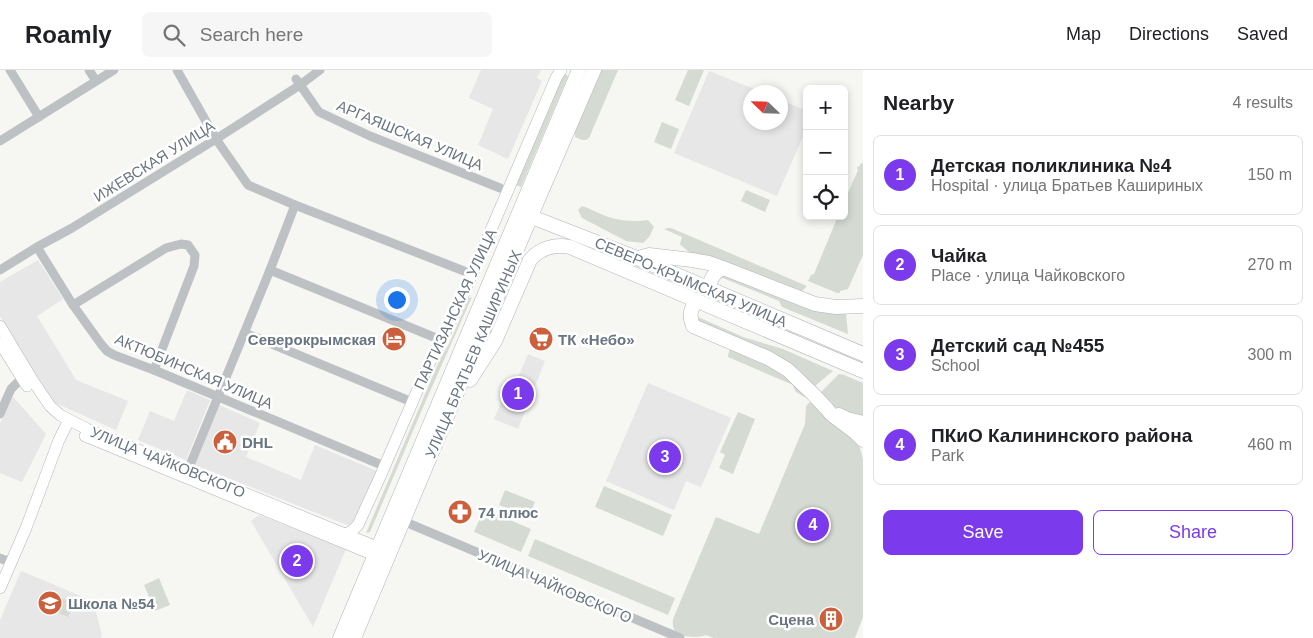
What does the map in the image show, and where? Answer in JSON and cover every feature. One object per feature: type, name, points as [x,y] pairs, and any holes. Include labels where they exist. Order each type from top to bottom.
[{"type":"main road","name":"УЛИЦА БРАТЬЕВ КАШИРИНЫХ","points":[[354,638],[380,553],[403,521],[450,410],[579,70]]},
{"type":"main road","name":"УЛИЦА БРАТЬЕВ КАШИРИНЫХ","points":[[340,638],[380,553],[525,214],[594,70]]},
{"type":"main road","name":"ПАРТИЗАНСКАЯ УЛИЦА","points":[[345,534],[352,531],[358,525],[412,402],[458,308],[560,72]]},
{"type":"main road","points":[[495,223],[505,215],[525,214]]},
{"type":"main road","name":"СЕВЕРО-КРЫМСКАЯ УЛИЦА","points":[[525,214],[637,258],[863,354]]},
{"type":"main road","name":"СЕВЕРО-КРЫМСКАЯ УЛИЦА","points":[[450,410],[495,341],[527,265],[534,256],[545,249],[559,246],[570,247],[863,371]]},
{"type":"main road","points":[[637,258],[649,255],[709,263],[815,304],[836,307],[863,306]]},
{"type":"main road","points":[[708,288],[717,271],[724,268]]},
{"type":"main road","points":[[696,300],[690,317],[693,326],[780,365],[799,379],[827,408],[847,419],[863,423]]},
{"type":"main road","name":"УЛИЦА ЧАЙКОВСКОГО","points":[[0,326],[50,406],[67,424],[188,470],[345,534],[380,553]]},
{"type":"main road","name":"УЛИЦА ЧАЙКОВСКОГО","points":[[0,343],[47,414],[186,478],[380,553]]},
{"type":"main road","points":[[827,408],[830,414],[863,440]]},
{"type":"main road","points":[[0,588],[67,424]]},
{"type":"main road","points":[[863,431],[863,440]]},
{"type":"street","points":[[10,70],[39,118]]},
{"type":"street","points":[[90,70],[96,81]]},
{"type":"street","points":[[0,141],[114,70]]},
{"type":"street","points":[[177,70],[216,139],[248,185],[464,271]]},
{"type":"street","name":"ИЖЕВСКАЯ УЛИЦА","points":[[0,270],[216,139],[298,82],[320,70]]},
{"type":"street","name":"АРГАЯШСКАЯ УЛИЦА","points":[[298,82],[319,112],[370,136],[500,188]]},
{"type":"street","points":[[188,470],[245,333],[295,205]]},
{"type":"street","points":[[73,305],[166,248],[181,244],[188,245],[195,255],[194,266],[154,370]]},
{"type":"street","name":"АКТЮБИНСКАЯ УЛИЦА","points":[[37,247],[73,305],[107,351],[384,466]]},
{"type":"street","points":[[270,270],[441,340]]},
{"type":"street","points":[[245,333],[412,402]]},
{"type":"street","points":[[0,414],[11,389],[22,378]]},
{"type":"street","name":"УЛИЦА ЧАЙКОВСКОГО","points":[[403,521],[680,638]]},
{"type":"street","points":[[0,558],[12,560]]},
{"type":"shaded area","points":[[481,70],[541,70],[537,78],[542,81],[508,159],[478,145],[493,109],[469,98]]},
{"type":"shaded area","points":[[601,70],[618,70],[589,138],[582,140],[575,137],[575,132]]},
{"type":"shaded area","points":[[688,70],[704,70],[689,106],[675,100]]},
{"type":"shaded area","points":[[709,71],[744,85],[743,130],[788,130],[788,103],[803,109],[803,136],[777,196],[674,153]]},
{"type":"shaded area","points":[[565,74],[568,76],[521,187],[516,185],[559,81]]},
{"type":"shaded area","points":[[662,122],[679,129],[671,149],[654,142]]},
{"type":"shaded area","points":[[861,163],[863,164],[863,255],[848,289],[837,293],[808,281],[811,275],[814,274],[836,220],[848,220],[848,193]]},
{"type":"shaded area","points":[[746,190],[770,200],[765,212],[741,201]]},
{"type":"shaded area","points":[[582,206],[618,220],[648,220],[654,227],[649,237],[643,243],[626,241],[582,218],[578,210]]},
{"type":"shaded area","points":[[668,228],[807,286],[802,291],[709,257],[692,255],[680,244],[682,237],[664,229]]},
{"type":"shaded area","points":[[38,260],[63,299],[37,316],[76,380],[128,401],[116,430],[53,402],[0,316],[0,282]]},
{"type":"shaded area","points":[[722,274],[805,308],[827,313],[846,313],[848,334],[782,307],[779,301],[718,276]]},
{"type":"shaded area","points":[[472,297],[370,532],[366,533],[440,359],[449,344],[469,298]]},
{"type":"shaded area","points":[[698,317],[743,337],[783,349],[833,371],[815,386],[798,369],[784,360],[698,322]]},
{"type":"shaded area","points":[[730,349],[787,377],[807,396],[804,397],[795,391],[793,385],[728,357]]},
{"type":"shaded area","points":[[528,354],[545,361],[518,429],[494,419],[508,385],[514,387]]},
{"type":"shaded area","points":[[839,374],[863,383],[863,419],[838,410],[821,392]]},
{"type":"shaded area","points":[[648,383],[731,418],[701,487],[686,481],[674,510],[606,481]]},
{"type":"shaded area","points":[[187,390],[210,400],[186,460],[138,440],[150,411],[174,421]]},
{"type":"shaded area","points":[[13,397],[46,434],[22,482],[0,473],[0,424]]},
{"type":"shaded area","points":[[810,402],[858,441],[863,459],[863,617],[855,638],[714,638],[706,635],[690,637],[681,635],[673,628],[673,619],[716,517],[759,534],[805,424],[806,406]]},
{"type":"shaded area","points":[[219,405],[260,423],[246,457],[301,480],[315,445],[377,471],[352,527],[195,465]]},
{"type":"shaded area","points":[[738,412],[755,419],[733,474],[719,468],[725,455],[720,452]]},
{"type":"shaded area","points":[[604,486],[672,515],[663,536],[595,507]]},
{"type":"shaded area","points":[[505,490],[535,502],[529,517],[499,505]]},
{"type":"shaded area","points":[[484,509],[531,529],[521,552],[474,532]]},
{"type":"shaded area","points":[[259,515],[346,549],[313,627],[251,521]]},
{"type":"shaded area","points":[[535,539],[675,598],[668,615],[528,556]]},
{"type":"shaded area","name":"Школа №54","points":[[21,571],[93,601],[102,635],[101,638],[0,638],[0,620]]},
{"type":"shaded area","points":[[159,578],[170,605],[155,611],[144,585]]},
{"type":"shaded area","points":[[46,592],[74,603],[68,617],[41,605]]},
{"type":"place","name":"Северокрымская","points":[[394,339]]},
{"type":"place","name":"ТК «Небо»","points":[[541,339]]},
{"type":"place","name":"Детская поликлиника №4","points":[[518,394]]},
{"type":"place","name":"DHL","points":[[225,442]]},
{"type":"place","name":"Детский сад №455","points":[[665,457]]},
{"type":"place","name":"74 плюс","points":[[460,512]]},
{"type":"place","name":"ПКиО Калининского района","points":[[813,525]]},
{"type":"place","name":"Чайка","points":[[297,561]]},
{"type":"place","name":"Школа №54","points":[[50,603]]},
{"type":"place","name":"Сцена","points":[[831,619]]}]
